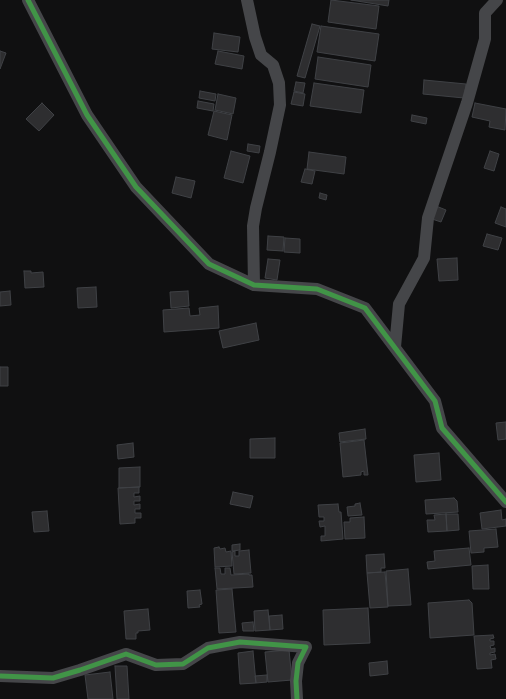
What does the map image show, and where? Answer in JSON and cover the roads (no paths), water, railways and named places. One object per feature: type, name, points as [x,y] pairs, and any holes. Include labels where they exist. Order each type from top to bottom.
[{"type":"street","points":[[28,0],[86,115],[136,186],[209,264],[254,285],[317,289],[365,308],[435,401],[442,428],[506,502]]},
{"type":"street","points":[[247,0],[254,37],[261,55],[273,65],[279,83],[280,105],[253,226],[254,285]]},
{"type":"street","points":[[395,347],[398,304],[424,258],[428,218],[467,103],[485,39],[485,13],[497,0]]},
{"type":"street","points":[[0,676],[53,678],[126,654],[156,665],[183,664],[208,648],[240,642],[306,647],[298,663],[296,681],[297,699]]}]
